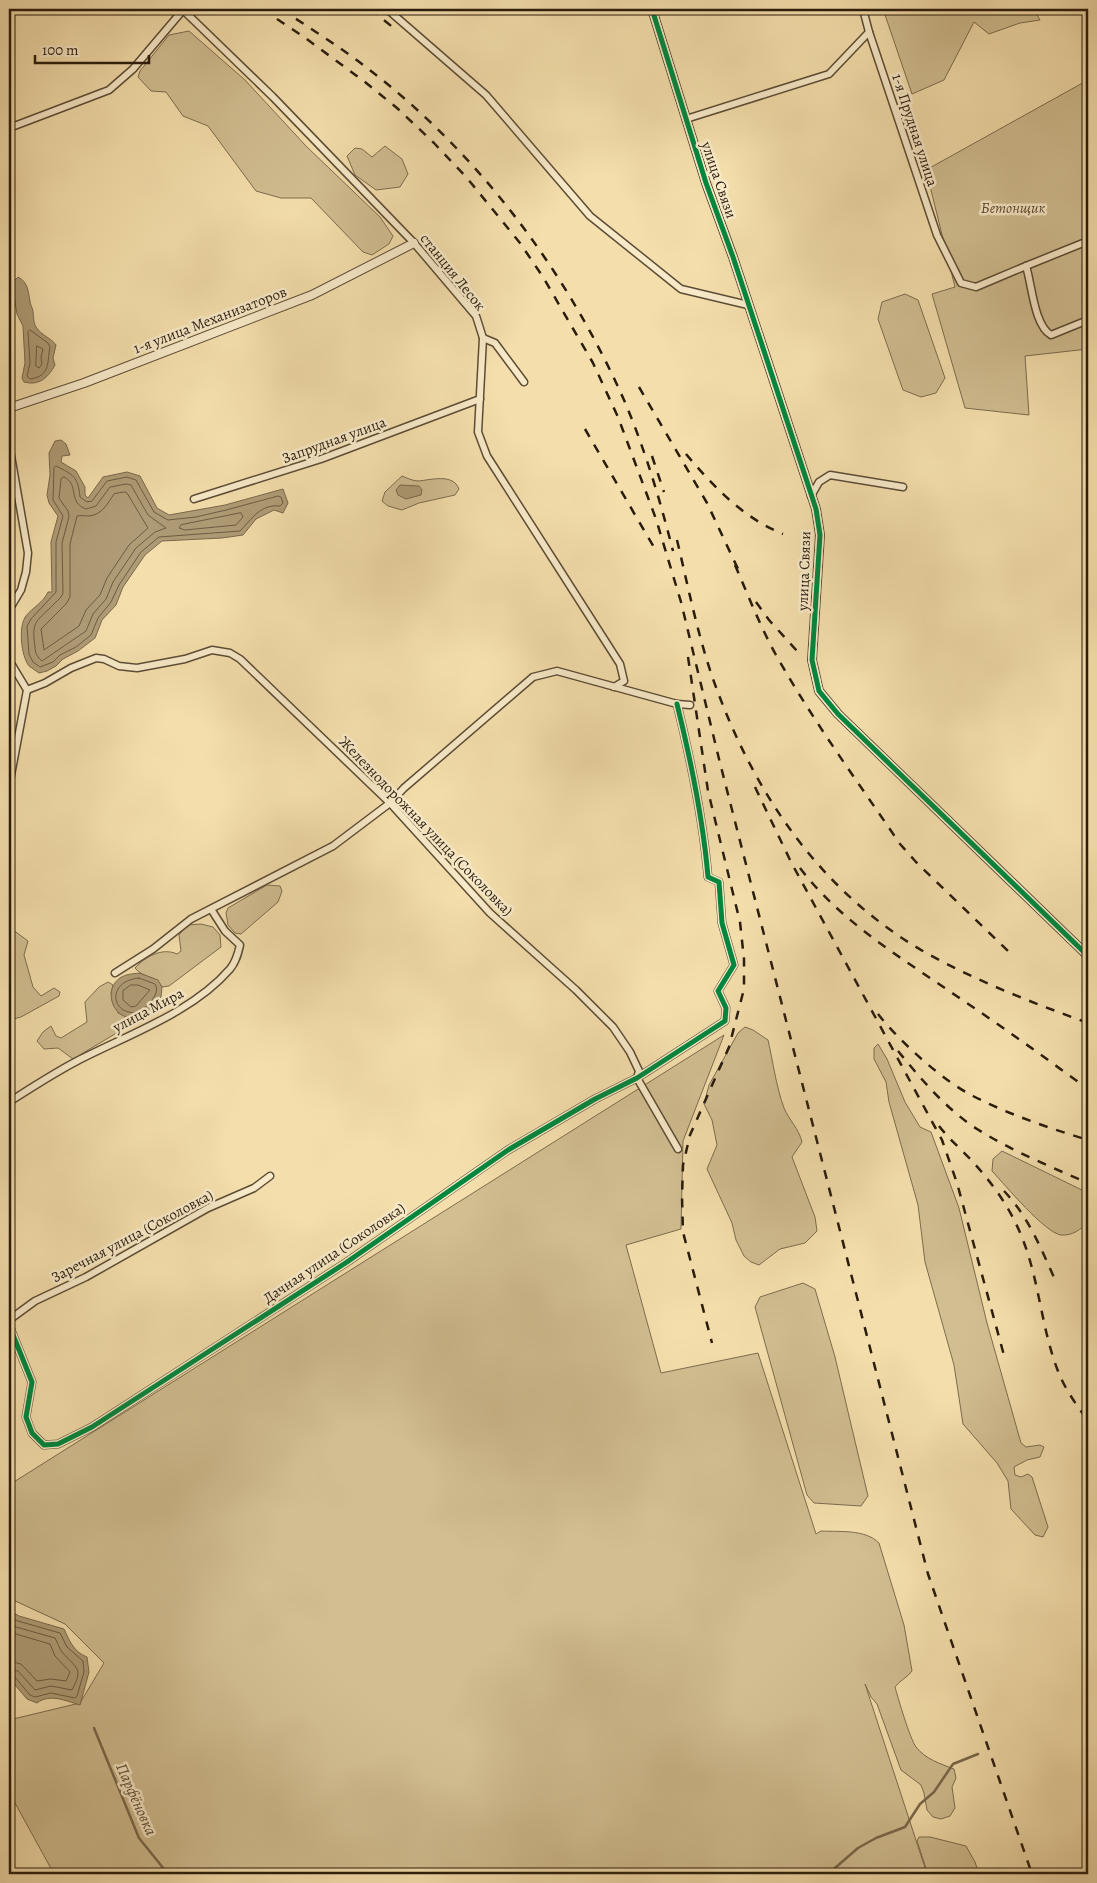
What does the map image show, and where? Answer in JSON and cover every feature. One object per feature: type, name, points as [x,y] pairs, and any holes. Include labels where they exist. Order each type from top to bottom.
[{"type":"street","points":[[9,128],[110,90],[132,69],[183,9]]},
{"type":"street","name":"станция Лесок","points":[[183,9],[273,97],[414,243],[476,316],[483,338],[478,432],[487,456],[620,664],[624,681],[614,687]]},
{"type":"street","points":[[387,9],[486,95],[590,216],[681,288],[748,305]]},
{"type":"street","name":"улица Связи","points":[[652,9],[706,183],[816,509],[820,534],[812,660],[819,691],[838,714],[1088,956]]},
{"type":"street","name":"1-я Прудная улица","points":[[863,9],[937,235],[961,283],[976,286],[1026,266]]},
{"type":"street","points":[[686,120],[829,74],[870,32]]},
{"type":"street","points":[[1088,241],[1026,266],[1039,318],[1046,332],[1051,335],[1088,320]]},
{"type":"street","name":"1-я улица Механизаторов","points":[[9,408],[84,383],[312,295],[414,243]]},
{"type":"street","points":[[483,338],[495,343],[524,382]]},
{"type":"street","name":"Запрудная улица","points":[[194,500],[321,459],[480,399]]},
{"type":"street","points":[[9,444],[28,553],[26,572],[21,590],[9,610]]},
{"type":"street","points":[[812,496],[819,482],[830,475],[903,487]]},
{"type":"street","name":"Железнодорожная улица (Соколовка)","points":[[27,690],[46,683],[71,668],[96,658],[104,658],[119,666],[137,668],[185,659],[212,650],[230,653],[240,658],[390,803],[490,913],[576,990],[613,1027],[630,1052],[639,1071],[637,1078],[678,1149]]},
{"type":"street","points":[[9,660],[27,690],[9,786]]},
{"type":"street","points":[[115,973],[153,949],[191,920],[333,846],[390,803],[404,788],[533,677],[557,670],[677,704],[690,705]]},
{"type":"street","name":"Дачная улица (Соколовка)","points":[[9,1325],[32,1382],[26,1417],[32,1433],[44,1445],[58,1444],[92,1427],[347,1262],[508,1150],[595,1099],[637,1078],[725,1021],[726,1008],[718,991],[734,965],[722,923],[719,882],[708,877],[704,829],[677,704]]},
{"type":"street","name":"улица Мира","points":[[9,1102],[75,1062],[160,1020],[200,996],[230,968],[237,957],[240,945],[225,931],[211,909]]},
{"type":"street","name":"Заречная улица (Соколовка)","points":[[9,1320],[35,1301],[86,1277],[208,1208],[254,1188],[270,1176]]},
{"type":"green space","points":[[883,9],[1034,9],[1040,20],[1020,23],[989,34],[974,22],[944,80],[912,94]]},
{"type":"green space","points":[[189,31],[245,80],[306,146],[380,217],[393,236],[389,244],[372,255],[363,252],[311,198],[281,198],[256,191],[208,126],[183,116],[166,92],[151,91],[138,77],[140,71],[169,35]]},
{"type":"green space","name":"Бетонщик","points":[[1088,80],[1088,349],[1025,356],[1029,415],[965,408],[932,294],[955,287],[926,170]]},
{"type":"green space","points":[[385,146],[402,159],[408,174],[400,187],[376,190],[355,175],[347,156],[355,148],[362,149],[372,157]]},
{"type":"green space","points":[[905,294],[918,300],[945,378],[936,393],[921,397],[903,390],[878,319],[882,302]]},
{"type":"green space","points":[[402,476],[416,481],[447,479],[456,484],[459,489],[455,495],[419,503],[402,510],[388,506],[382,501],[385,492]]},
{"type":"green space","points":[[267,885],[280,886],[282,891],[278,902],[241,934],[235,933],[228,925],[226,913],[228,908]]},
{"type":"green space","points":[[201,924],[213,927],[220,935],[221,947],[169,986],[162,987],[156,980],[142,974],[135,968],[144,960],[160,952],[177,954],[181,951],[179,935],[187,925]]},
{"type":"green space","points":[[9,927],[28,941],[24,955],[33,987],[41,996],[54,988],[60,992],[59,996],[21,1017],[9,1020]]},
{"type":"green space","points":[[108,982],[113,985],[111,993],[118,1013],[129,1018],[120,1031],[73,1059],[58,1048],[44,1049],[37,1041],[43,1032],[51,1026],[56,1036],[61,1038],[87,1022],[85,1002],[99,987]]},
{"type":"green space","points":[[745,1027],[768,1040],[781,1100],[802,1142],[792,1157],[815,1217],[817,1231],[805,1243],[780,1249],[759,1265],[751,1262],[744,1256],[736,1240],[732,1223],[707,1169],[717,1145],[712,1120],[704,1104],[709,1085],[738,1033]]},
{"type":"green space","points":[[724,1035],[683,1141],[681,1229],[626,1245],[661,1373],[758,1353],[816,1534],[821,1531],[860,1533],[879,1543],[904,1625],[912,1671],[895,1687],[904,1718],[916,1747],[929,1758],[954,1769],[956,1778],[952,1787],[955,1808],[950,1816],[941,1819],[933,1817],[927,1810],[921,1785],[901,1770],[877,1704],[871,1697],[865,1684],[927,1874],[54,1874],[9,1792],[9,1720],[80,1703],[104,1663],[65,1624],[11,1599],[9,1595],[9,1485]]},
{"type":"green space","points":[[878,1044],[887,1059],[905,1102],[920,1127],[931,1132],[959,1208],[987,1323],[1021,1443],[1026,1447],[1040,1445],[1044,1447],[1040,1457],[1027,1460],[1014,1467],[1015,1475],[1021,1477],[1028,1474],[1032,1477],[1048,1527],[1043,1537],[1035,1535],[1011,1509],[1008,1481],[997,1463],[963,1424],[954,1365],[925,1262],[918,1205],[889,1102],[886,1082],[874,1059],[874,1048]]},
{"type":"green space","points":[[1002,1151],[1086,1192],[1088,1195],[1088,1222],[1076,1232],[1065,1235],[1054,1232],[1045,1226],[1025,1208],[992,1171],[993,1159]]},
{"type":"green space","points":[[803,1283],[815,1289],[835,1357],[868,1496],[861,1506],[814,1503],[807,1495],[755,1307],[760,1297]]},
{"type":"green space","points":[[919,1837],[930,1837],[966,1846],[979,1874],[928,1874],[917,1841]]},
{"type":"water","points":[[18,277],[24,281],[27,287],[36,327],[56,345],[53,358],[55,365],[46,377],[34,383],[24,382],[22,378],[25,363],[23,326],[17,314],[13,289],[14,281]]},
{"type":"water","points":[[61,440],[66,444],[70,455],[62,456],[61,462],[76,471],[85,487],[85,495],[88,498],[103,477],[127,472],[140,476],[157,508],[169,515],[225,505],[283,489],[288,503],[283,513],[274,510],[256,519],[243,535],[162,541],[145,555],[123,587],[116,605],[102,620],[95,638],[78,651],[63,659],[56,666],[39,673],[29,666],[26,661],[22,648],[21,634],[26,616],[48,592],[52,592],[51,542],[58,516],[49,503],[47,495],[50,475],[49,453],[55,441]]},
{"type":"water","points":[[400,485],[419,486],[422,490],[421,495],[406,499],[398,495],[396,490]]},
{"type":"water","points":[[139,973],[158,980],[162,987],[161,997],[142,1017],[131,1018],[123,1016],[114,1007],[111,995],[112,988],[120,978],[129,974]]},
{"type":"water","points":[[9,1610],[19,1616],[64,1629],[70,1642],[87,1657],[89,1672],[80,1705],[53,1698],[37,1703],[27,1699],[9,1678]]},
{"type":"waterway","name":"Парфёновка","points":[[94,1728],[139,1838],[168,1874]]},
{"type":"waterway","points":[[828,1874],[858,1848],[876,1838],[905,1827],[920,1804],[934,1792],[953,1764],[978,1754]]},
{"type":"railway","points":[[262,9],[304,37],[397,108],[467,178],[520,243],[543,277],[593,363],[618,417],[656,519],[681,602],[720,763],[928,1574],[1032,1874]]},
{"type":"railway","points":[[281,9],[371,71],[411,104],[485,179],[518,220],[576,307],[602,353],[639,437],[673,551]]},
{"type":"railway","points":[[370,9],[395,29]]},
{"type":"railway","points":[[639,387],[707,503],[738,569]]},
{"type":"railway","points":[[585,429],[655,549]]},
{"type":"railway","points":[[686,454],[707,478],[742,510],[768,527],[783,534]]},
{"type":"railway","points":[[652,456],[664,492]]},
{"type":"railway","points":[[677,540],[702,643],[728,718],[747,759],[769,798],[794,835],[823,870],[854,901],[889,929],[928,954],[1006,991],[1088,1023]]},
{"type":"railway","points":[[735,565],[754,610],[790,680],[900,844],[916,862],[1008,951]]},
{"type":"railway","points":[[756,602],[769,620],[798,652]]},
{"type":"railway","points":[[688,657],[708,791],[740,922],[744,959],[744,989],[729,1047],[690,1135],[683,1165],[683,1232],[712,1343]]},
{"type":"railway","points":[[755,787],[791,862],[942,1140],[957,1183],[1005,1359]]},
{"type":"railway","points":[[800,868],[833,905],[872,937],[1088,1089]]},
{"type":"railway","points":[[878,1014],[922,1060],[961,1089],[1015,1115],[1088,1140]]},
{"type":"railway","points":[[898,1051],[944,1103],[977,1129],[1018,1152],[1088,1183]]},
{"type":"railway","points":[[939,1126],[987,1179],[1017,1225],[1027,1252],[1049,1341],[1060,1376],[1088,1421]]},
{"type":"railway","points":[[1004,1191],[1028,1223],[1057,1284]]},
{"type":"cycle path","points":[[652,9],[706,183],[733,257],[816,509],[820,535],[812,660],[819,691],[838,714],[1088,956]]},
{"type":"cycle path","points":[[9,1325],[32,1382],[26,1417],[32,1433],[44,1445],[58,1444],[92,1427],[347,1262],[508,1150],[595,1099],[637,1078],[725,1021],[726,1008],[718,991],[734,965],[722,923],[719,882],[708,877],[696,790],[677,704]]}]
